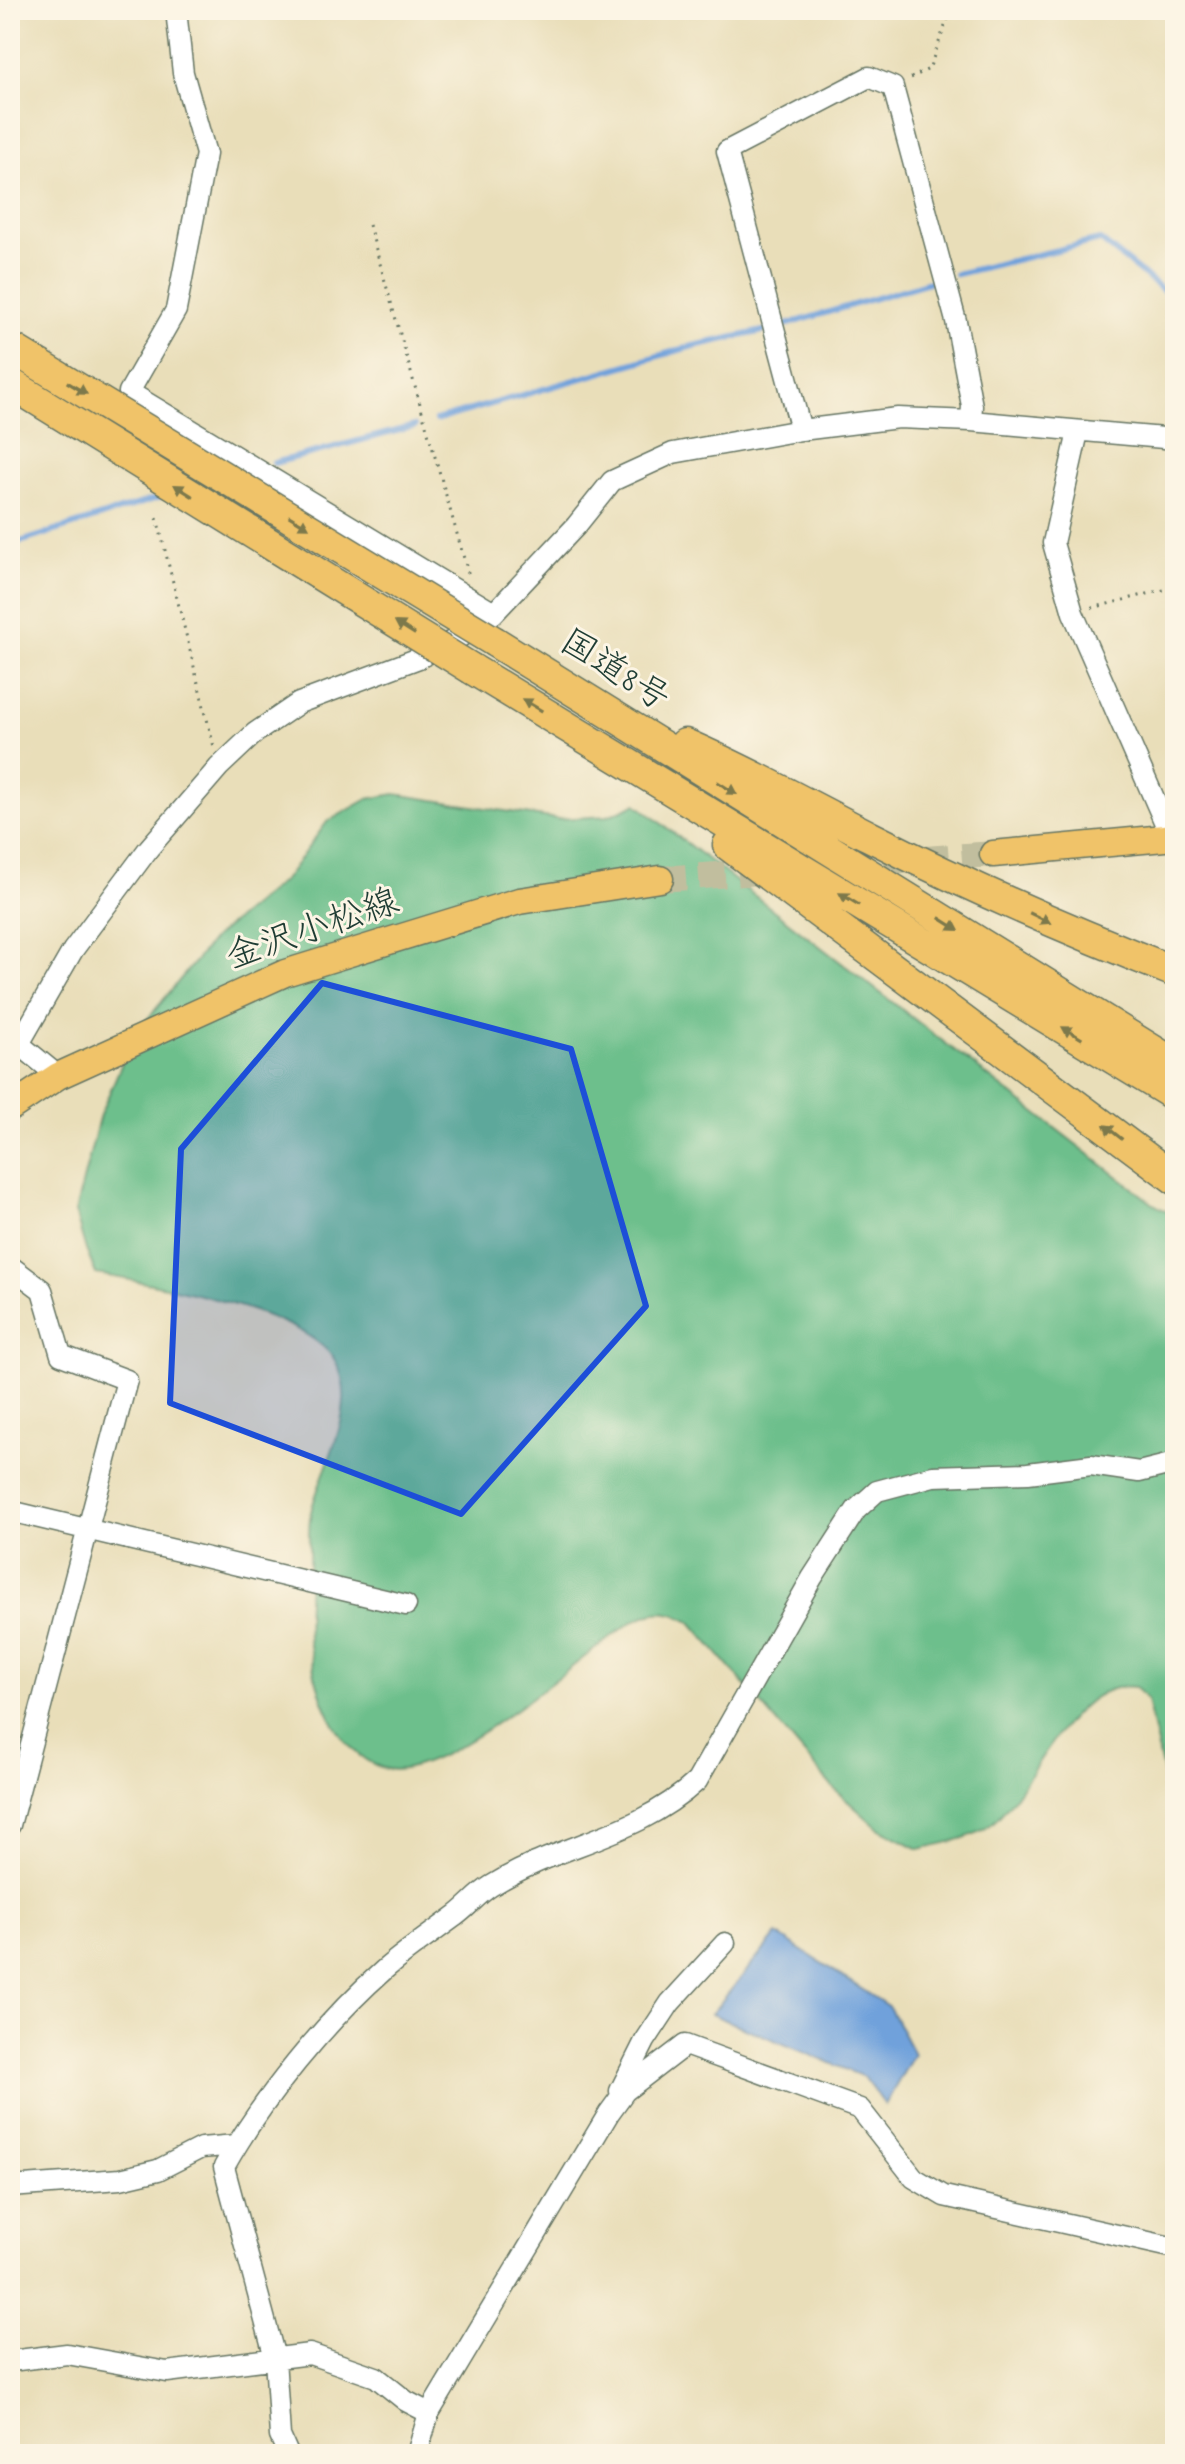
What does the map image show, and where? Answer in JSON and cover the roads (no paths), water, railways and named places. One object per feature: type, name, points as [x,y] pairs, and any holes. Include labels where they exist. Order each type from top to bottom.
[{"type":"highway","name":"国道8号","points":[[10,347],[489,619],[591,704],[1156,1063],[1175,1096]]},
{"type":"highway","name":"国道8号","points":[[10,383],[570,729],[1156,1063]]},
{"type":"highway","points":[[591,704],[740,767],[870,836],[1054,925],[1175,972]]},
{"type":"highway","points":[[570,729],[1003,1048],[1175,1179]]},
{"type":"main road","points":[[993,854],[1173,837]]},
{"type":"main road","name":"金沢小松線","points":[[10,1108],[58,1076],[285,973],[519,901],[660,879]]},
{"type":"street","points":[[176,10],[183,73],[206,154],[176,310],[129,392],[489,619]]},
{"type":"street","points":[[801,430],[727,151],[869,77],[893,87],[956,321],[972,406],[971,421]]},
{"type":"street","points":[[58,1076],[19,1044],[73,950],[149,848],[219,767],[255,733],[299,703],[419,658],[489,619],[576,526],[612,481],[673,453],[801,430],[898,418],[971,421],[1175,439]]},
{"type":"street","points":[[1078,432],[1053,543],[1073,613],[1090,645],[1173,837]]},
{"type":"street","points":[[10,1266],[42,1290],[61,1355],[127,1380],[10,1825]]},
{"type":"street","points":[[288,2454],[280,2436],[275,2358],[224,2167],[236,2145],[318,2041],[385,1969],[491,1886],[550,1857],[642,1821],[674,1802],[697,1781],[812,1578],[856,1510],[877,1491],[933,1476],[1028,1473],[1091,1465],[1139,1472],[1175,1463]]},
{"type":"street","points":[[10,1511],[406,1605]]},
{"type":"street","points":[[417,2454],[429,2413],[609,2113],[645,2041],[670,2003],[725,1943]]},
{"type":"street","points":[[609,2113],[625,2091],[685,2045],[860,2109],[914,2178],[944,2196],[1175,2248]]},
{"type":"street","points":[[10,2187],[120,2179],[158,2170],[201,2148],[236,2145]]},
{"type":"street","points":[[10,2361],[67,2354],[167,2372],[310,2354],[376,2377],[406,2401],[429,2413]]},
{"type":"water","points":[[777,1934],[889,2007],[914,2054],[885,2105],[864,2077],[711,2014]]},
{"type":"waterway","points":[[956,274],[1100,240],[1175,300]]},
{"type":"waterway","points":[[782,326],[936,280]]},
{"type":"waterway","points":[[436,420],[693,346],[768,330]]},
{"type":"waterway","points":[[274,463],[415,426]]},
{"type":"waterway","points":[[10,564],[14,544],[164,496]]},
{"type":"tunnel","points":[[845,865],[993,854]]},
{"type":"tunnel","points":[[660,879],[774,871]]}]
